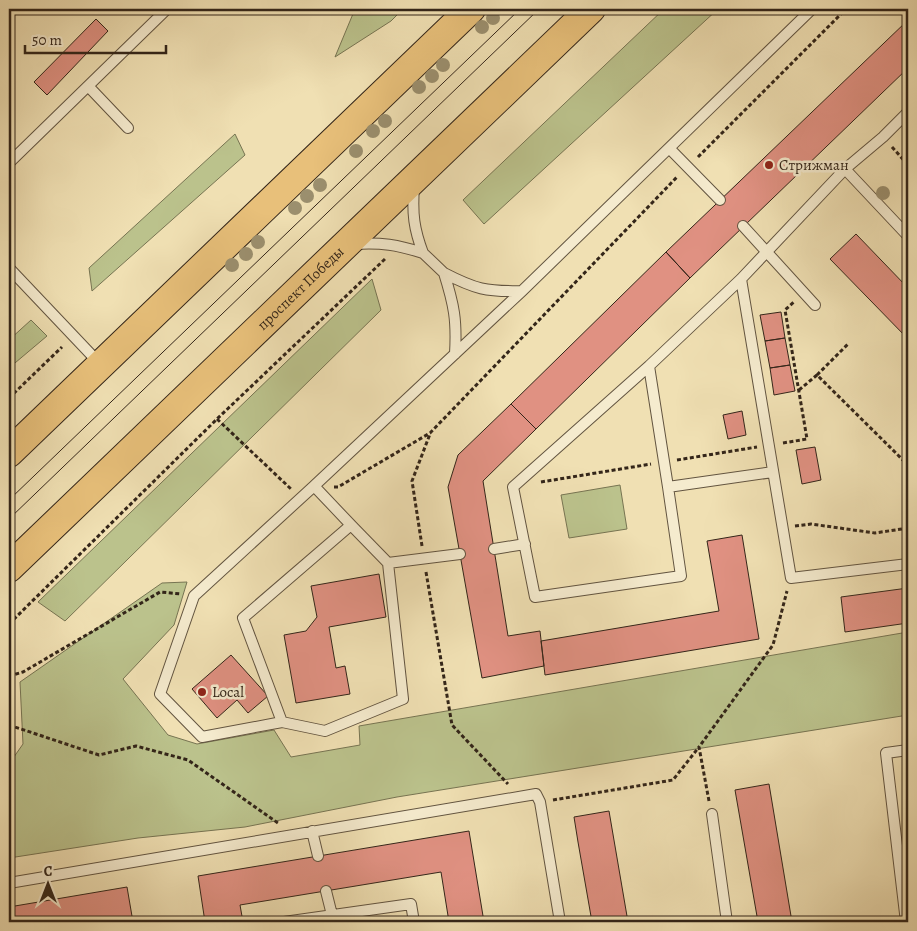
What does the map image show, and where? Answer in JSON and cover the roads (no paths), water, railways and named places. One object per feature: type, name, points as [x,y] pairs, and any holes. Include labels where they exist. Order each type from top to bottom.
[{"type":"main road","points":[[9,453],[471,9]]},
{"type":"main road","name":"проспект Победы","points":[[9,568],[591,9]]},
{"type":"lane","points":[[9,163],[167,9]]},
{"type":"lane","points":[[314,486],[388,563],[403,699],[325,731],[282,722],[202,738],[160,694],[194,596],[522,292],[812,9]]},
{"type":"lane","points":[[88,86],[128,128]]},
{"type":"lane","points":[[650,366],[681,576],[535,597],[513,486],[650,366],[741,279],[845,169],[883,137],[908,112]]},
{"type":"lane","points":[[669,148],[720,200]]},
{"type":"lane","points":[[845,169],[908,236]]},
{"type":"lane","points":[[415,178],[412,204],[415,230],[423,253],[444,274],[472,287],[496,292],[522,292]]},
{"type":"lane","points":[[744,226],[815,305]]},
{"type":"lane","points":[[346,245],[377,242],[400,245],[423,253]]},
{"type":"lane","points":[[9,268],[101,365]]},
{"type":"lane","points":[[444,274],[453,302],[457,328],[455,354]]},
{"type":"lane","points":[[741,279],[791,578],[908,564]]},
{"type":"lane","points":[[668,488],[773,472]]},
{"type":"lane","points":[[282,722],[243,618],[351,525]]},
{"type":"lane","points":[[494,549],[525,544]]},
{"type":"lane","points":[[388,563],[460,554]]},
{"type":"lane","points":[[906,922],[904,865],[886,753],[908,750]]},
{"type":"lane","points":[[9,883],[536,794],[540,802],[560,922]]},
{"type":"lane","points":[[712,814],[727,922]]},
{"type":"lane","points":[[312,832],[318,856]]},
{"type":"lane","points":[[326,891],[332,916]]},
{"type":"lane","points":[[284,922],[410,904],[414,922]]},
{"type":"tram line","points":[[9,500],[520,9]]},
{"type":"tram line","points":[[9,519],[539,9]]},
{"type":"place","name":"Стрижман","points":[[769,165]]},
{"type":"place","name":"Local","points":[[202,692]]}]
